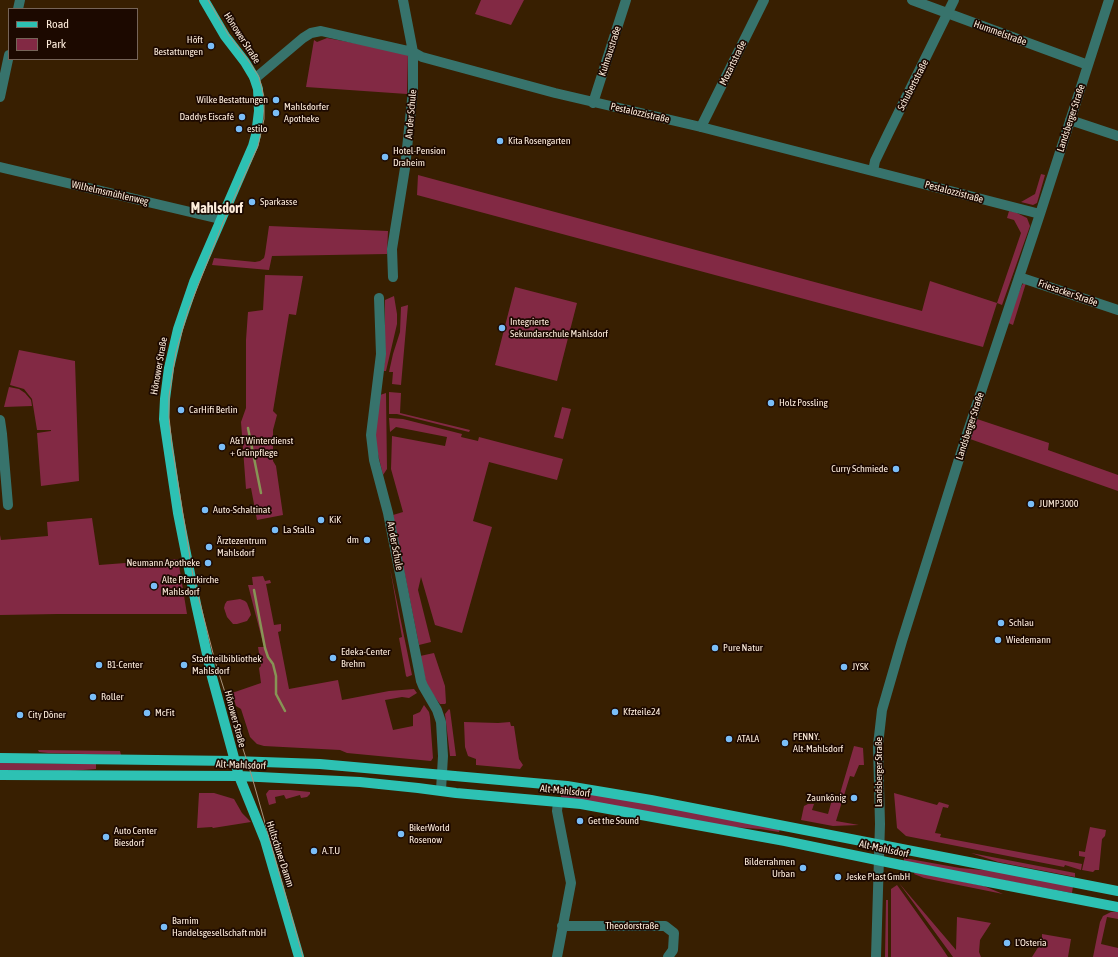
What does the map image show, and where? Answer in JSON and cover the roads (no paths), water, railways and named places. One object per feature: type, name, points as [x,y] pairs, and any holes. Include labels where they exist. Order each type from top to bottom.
[{"type":"main road","name":"Hönower Straße","points":[[204,0],[225,36],[245,62],[254,77],[258,89],[260,112],[256,135],[246,163],[220,219],[194,282],[178,329],[169,368],[164,419],[178,513],[196,604],[212,677],[234,761]]},
{"type":"main road","name":"Alt-Mahlsdorf","points":[[0,758],[234,761],[342,765],[582,789],[651,800],[1118,891]]},
{"type":"main road","name":"Hultschiner Damm","points":[[234,761],[265,840],[299,957]]},
{"type":"main road","name":"Alt-Mahlsdorf","points":[[0,775],[239,776],[360,782],[442,790],[456,793],[558,802],[604,808],[785,841],[1118,907]]},
{"type":"street","name":"An der Schule","points":[[393,276],[392,249],[411,121],[413,90],[413,52],[402,0]]},
{"type":"street","name":"Kuhnaustraße","points":[[593,102],[626,0]]},
{"type":"street","name":"Mozartstraße","points":[[701,127],[764,0]]},
{"type":"street","name":"Hummelstraße","points":[[912,0],[1088,65]]},
{"type":"street","name":"Schubertstraße","points":[[874,171],[876,161],[888,134],[954,0]]},
{"type":"street","name":"Landsberger Straße","points":[[876,957],[880,824],[878,745],[882,710],[965,440],[1109,0]]},
{"type":"street","name":"Pestalozzistraße","points":[[254,77],[258,76],[303,38],[321,31],[413,52],[422,56],[593,102],[701,127],[1040,214]]},
{"type":"street","points":[[0,97],[8,60]]},
{"type":"street","points":[[1070,120],[1118,136]]},
{"type":"street","name":"Wilhelmsmühlenweg","points":[[0,167],[220,219]]},
{"type":"street","name":"Friesacker Straße","points":[[1019,276],[1118,310]]},
{"type":"street","name":"An der Schule","points":[[379,298],[380,354],[371,435],[374,460],[388,513],[421,682],[437,710],[440,722],[443,756],[442,790]]},
{"type":"street","points":[[0,420],[8,504]]},
{"type":"street","points":[[557,957],[571,882],[557,811],[558,802]]},
{"type":"street","name":"Theodorstraße","points":[[562,926],[665,926],[674,933],[673,950],[668,957]]},
{"type":"waterway","points":[[248,428],[261,493]]},
{"type":"waterway","points":[[254,590],[265,648],[268,657],[273,664],[276,676],[276,694],[285,711]]},
{"type":"tram line","points":[[208,0],[228,34],[259,77],[264,97],[264,119],[258,146],[224,220],[188,311],[176,352],[169,396],[169,417],[172,446],[193,576],[215,661],[252,777],[303,957]]},
{"type":"place","name":"Höft Bestattungen","points":[[211,46]]},
{"type":"place","name":"Wilke Bestattungen","points":[[276,100]]},
{"type":"place","name":"Mahlsdorfer Apotheke","points":[[276,113]]},
{"type":"place","name":"Daddys Eiscafé","points":[[242,117]]},
{"type":"place","name":"estilo","points":[[239,129]]},
{"type":"place","name":"Kita Rosengarten","points":[[500,141]]},
{"type":"place","name":"Hotel-Pension Draheim","points":[[385,157]]},
{"type":"place","name":"Sparkasse","points":[[252,202]]},
{"type":"place","name":"Integrierte Sekundarschule Mahlsdorf","points":[[502,328]]},
{"type":"place","name":"Holz Possling","points":[[771,403]]},
{"type":"place","name":"CarHifi Berlin","points":[[181,410]]},
{"type":"place","name":"A&T Winterdienst + Grünpflege","points":[[222,447]]},
{"type":"place","name":"Curry Schmiede","points":[[896,469]]},
{"type":"place","name":"JUMP3000","points":[[1031,504]]},
{"type":"place","name":"Auto-Schaltinat","points":[[205,510]]},
{"type":"place","name":"KiK","points":[[321,520]]},
{"type":"place","name":"La Stalla","points":[[275,530]]},
{"type":"place","name":"dm","points":[[367,540]]},
{"type":"place","name":"Ärztezentrum Mahlsdorf","points":[[209,547]]},
{"type":"place","name":"Neumann Apotheke","points":[[208,563]]},
{"type":"place","name":"Alte Pfarrkirche Mahlsdorf","points":[[154,586]]},
{"type":"place","name":"Schlau","points":[[1001,623]]},
{"type":"place","name":"Wiedemann","points":[[998,640]]},
{"type":"place","name":"Pure Natur","points":[[715,648]]},
{"type":"place","name":"Edeka-Center Brehm","points":[[333,658]]},
{"type":"place","name":"B1-Center","points":[[99,665]]},
{"type":"place","name":"Stadtteilbibliothek Mahlsdorf","points":[[184,665]]},
{"type":"place","name":"JYSK","points":[[844,667]]},
{"type":"place","name":"Roller","points":[[93,697]]},
{"type":"place","name":"Kfzteile24","points":[[615,712]]},
{"type":"place","name":"McFit","points":[[147,713]]},
{"type":"place","name":"City Döner","points":[[20,715]]},
{"type":"place","name":"ATALA","points":[[729,739]]},
{"type":"place","name":"PENNY. Alt-Mahlsdorf","points":[[785,743]]},
{"type":"place","name":"Zaunkönig","points":[[854,798]]},
{"type":"place","name":"Get the Sound","points":[[580,821]]},
{"type":"place","name":"BikerWorld Rosenow","points":[[401,834]]},
{"type":"place","name":"Auto Center Biesdorf","points":[[106,837]]},
{"type":"place","name":"A.T.U","points":[[314,851]]},
{"type":"place","name":"Bilderrahmen Urban","points":[[803,868]]},
{"type":"place","name":"Jeske Plast GmbH","points":[[838,877]]},
{"type":"place","name":"Barnim Handelsgesellschaft mbH","points":[[164,927]]},
{"type":"place","name":"L'Osteria","points":[[1007,943]]},
{"type":"district","name":"Mahlsdorf","points":[[217,209]]}]
